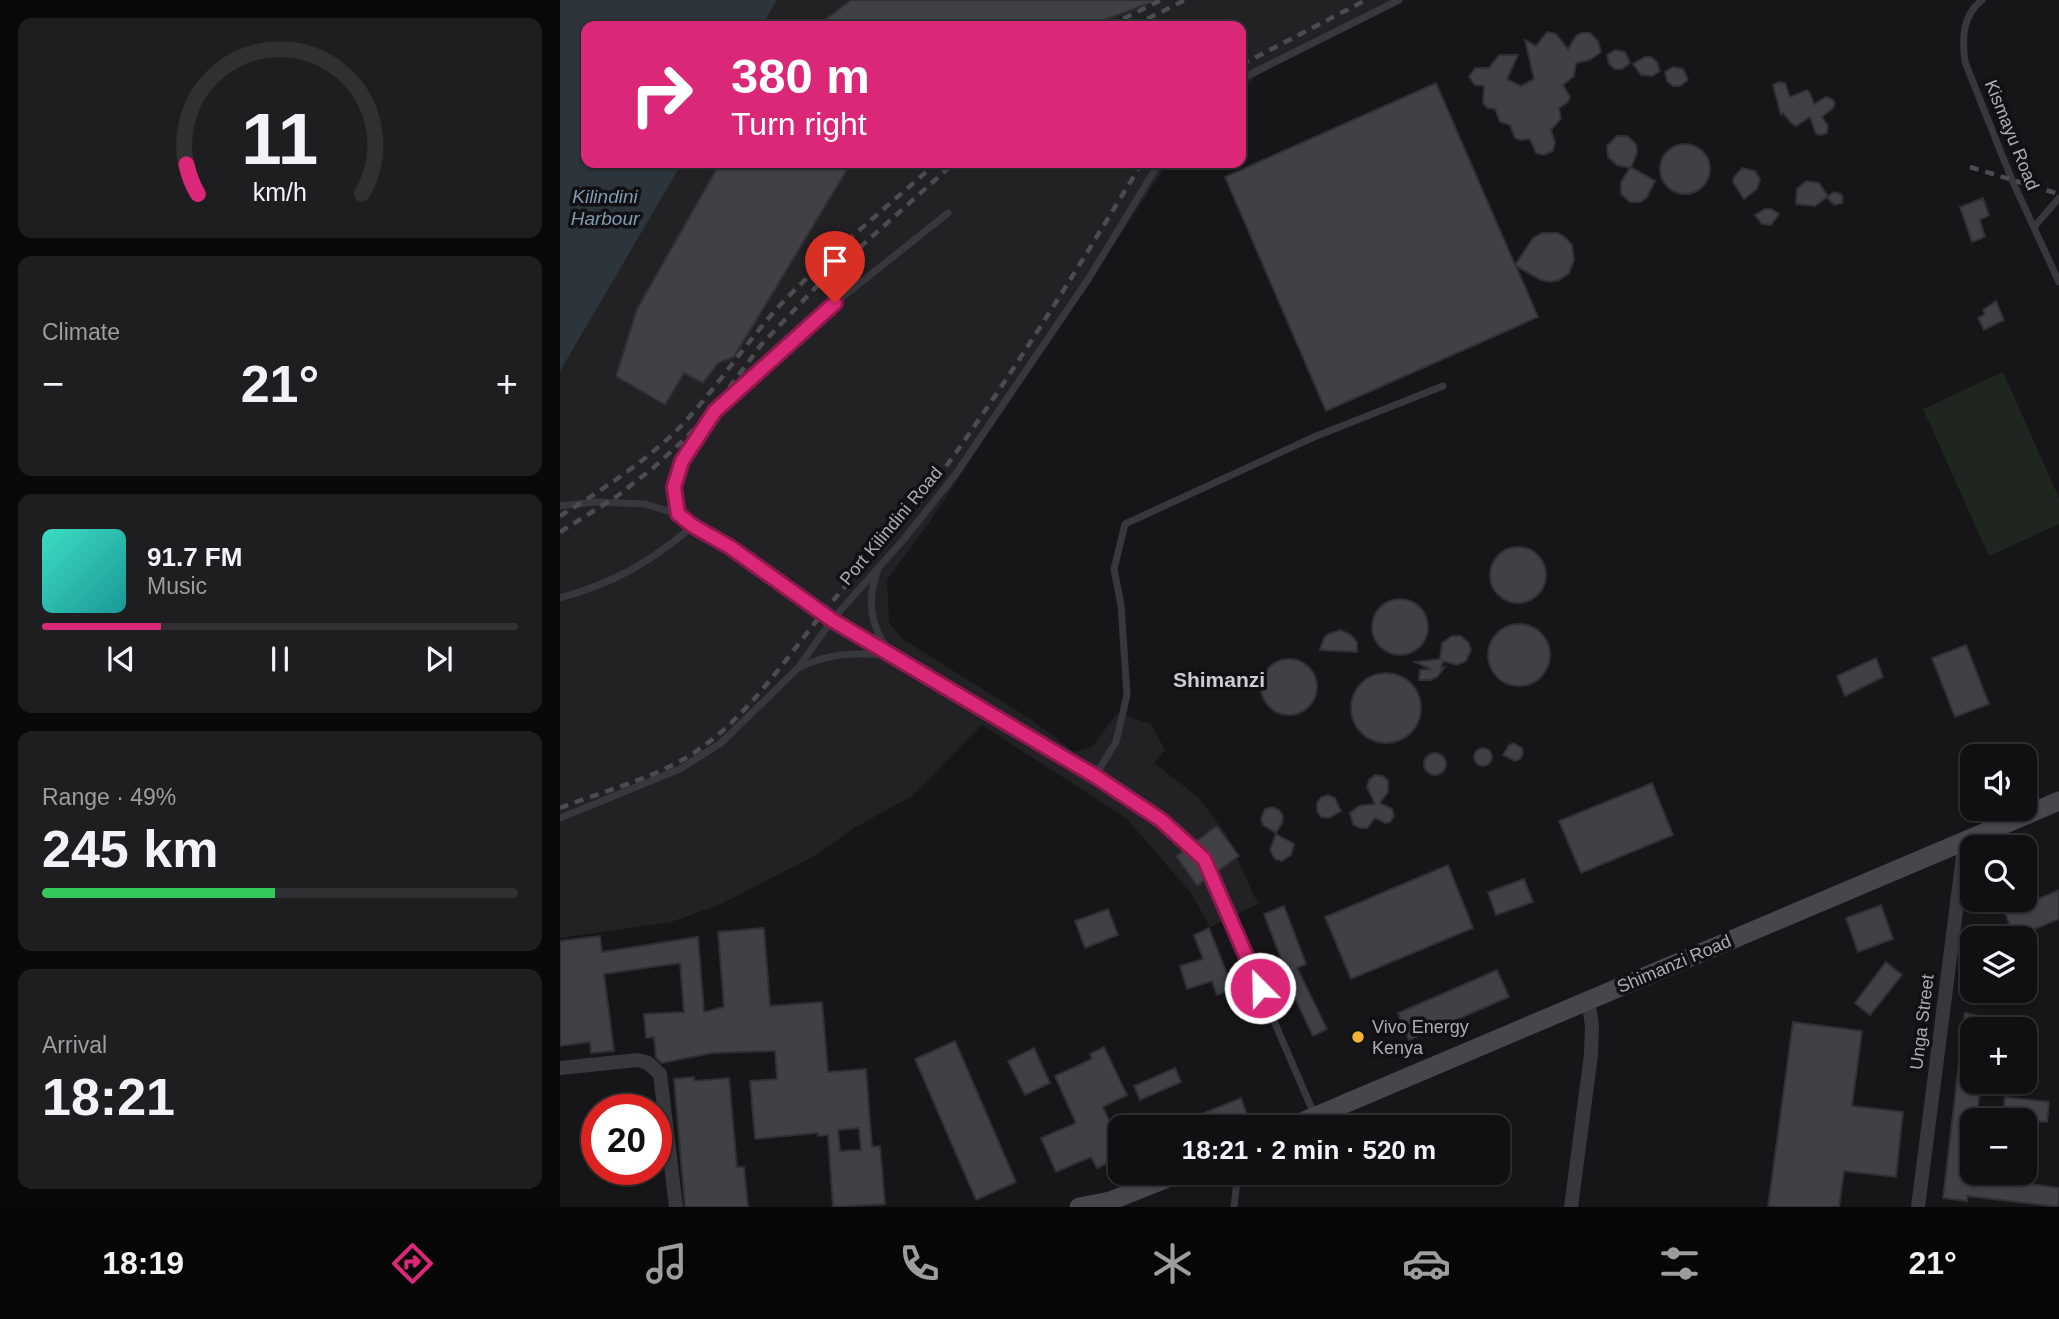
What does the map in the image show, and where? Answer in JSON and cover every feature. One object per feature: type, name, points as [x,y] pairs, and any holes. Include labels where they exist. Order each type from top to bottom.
[{"type":"main road","name":"Shimanzi Road","points":[[1979,835],[2059,801]]},
{"type":"main road","name":"Shimanzi Road","points":[[1317,1115],[1960,843]]},
{"type":"main road","points":[[1079,1207],[1111,1200],[1149,1185]]},
{"type":"street","name":"Unga Street","points":[[1918,1207],[1960,880]]},
{"type":"street","points":[[1571,1207],[1591,1055],[1588,1001]]},
{"type":"street","points":[[560,1068],[638,1060],[648,1063],[660,1074],[676,1207]]},
{"type":"lane","points":[[1246,76],[1399,0]]},
{"type":"lane","name":"Kismayu Road","points":[[1983,0],[1969,13],[1964,29],[1962,42],[1965,62],[2012,180],[2059,282]]},
{"type":"lane","name":"Port Kilindini Road","points":[[560,818],[680,769],[721,743],[797,667],[832,620],[955,475],[1089,278],[1156,168]]},
{"type":"lane","points":[[2034,227],[2059,198]]},
{"type":"lane","points":[[678,514],[674,487],[682,461],[715,411],[835,303],[948,213]]},
{"type":"lane","points":[[1095,776],[1116,742],[1127,695],[1121,605],[1114,569],[1125,524],[1314,437],[1443,386]]},
{"type":"lane","points":[[560,506],[596,502],[645,504],[678,514],[730,547],[832,620],[1095,776],[1161,820],[1204,859],[1315,1115]]},
{"type":"lane","points":[[560,598],[592,589],[631,572],[658,555],[693,526]]},
{"type":"lane","points":[[878,568],[870,593],[871,607],[875,631],[891,655]]},
{"type":"lane","points":[[797,667],[821,657],[854,653],[891,655]]},
{"type":"lane","points":[[1234,1207],[1237,1185]]},
{"type":"shaded area","points":[[766,0],[1400,0],[1258,75],[1246,86],[1246,21],[753,21]]},
{"type":"shaded area","points":[[666,168],[1165,168],[930,521],[887,580],[889,622],[901,638],[1033,721],[1074,752],[1092,747],[1117,713],[1151,724],[1165,750],[1154,763],[1198,797],[1226,834],[1258,904],[1210,927],[1191,893],[1126,818],[982,725],[912,796],[854,828],[818,854],[721,904],[671,922],[560,938],[560,345]]},
{"type":"shaded area","points":[[2003,372],[2059,498],[2059,524],[1989,556],[1923,409]]},
{"type":"water","name":"Kilindini Harbour","points":[[560,0],[777,0],[764,21],[581,21],[581,168],[679,168],[560,371]]},
{"type":"building","points":[[851,0],[1155,0],[1101,21],[824,21]]},
{"type":"building","points":[[1547,32],[1556,34],[1568,49],[1576,36],[1590,33],[1598,41],[1601,52],[1590,60],[1576,63],[1574,76],[1563,85],[1570,97],[1568,102],[1559,108],[1561,119],[1551,130],[1555,142],[1553,151],[1544,155],[1536,153],[1530,139],[1515,138],[1510,125],[1500,122],[1495,109],[1488,108],[1483,103],[1484,86],[1475,85],[1469,77],[1475,68],[1489,68],[1499,55],[1518,55],[1507,79],[1521,86],[1534,79],[1525,40],[1536,46]]},
{"type":"building","points":[[1615,50],[1625,52],[1630,63],[1622,69],[1615,69],[1609,64],[1607,55]]},
{"type":"building","points":[[1645,57],[1651,57],[1657,62],[1660,71],[1652,76],[1641,75],[1633,64]]},
{"type":"building","points":[[1673,67],[1683,69],[1688,80],[1680,86],[1673,86],[1667,81],[1665,72]]},
{"type":"building","points":[[1436,83],[1515,265],[1533,238],[1542,233],[1558,233],[1566,238],[1572,245],[1574,260],[1569,273],[1550,282],[1516,266],[1538,317],[1326,411],[1225,177]]},
{"type":"building","points":[[1785,83],[1790,97],[1807,90],[1814,104],[1826,97],[1832,99],[1835,103],[1833,108],[1822,117],[1828,126],[1827,133],[1816,134],[1810,117],[1796,126],[1783,113],[1781,115],[1773,85]]},
{"type":"building","points":[[1617,136],[1627,136],[1636,144],[1637,153],[1631,167],[1655,181],[1647,197],[1641,202],[1630,202],[1621,194],[1621,182],[1630,168],[1617,165],[1608,157],[1607,146]]},
{"type":"building","points":[[1685,144],[1703,151],[1710,169],[1703,187],[1685,194],[1667,187],[1660,169],[1667,151]]},
{"type":"building","points":[[717,168],[848,168],[734,357],[718,363],[703,383],[684,373],[665,405],[616,376],[637,309]]},
{"type":"building","points":[[1742,168],[1755,171],[1760,179],[1757,189],[1744,199],[1733,182]]},
{"type":"building","points":[[1806,181],[1819,183],[1828,196],[1834,192],[1841,194],[1842,203],[1834,205],[1827,197],[1815,206],[1796,204],[1797,189]]},
{"type":"building","points":[[1983,198],[1989,215],[1980,220],[1985,237],[1972,242],[1960,207]]},
{"type":"building","points":[[1765,209],[1779,214],[1771,225],[1762,224],[1755,215]]},
{"type":"building","points":[[1996,301],[2004,320],[1984,330],[1978,318],[1985,314],[1983,310]]},
{"type":"building","points":[[1518,547],[1533,552],[1541,560],[1546,575],[1541,590],[1533,598],[1518,603],[1503,598],[1495,590],[1490,575],[1495,560],[1503,552]]},
{"type":"building","points":[[1400,599],[1411,601],[1420,607],[1426,616],[1426,638],[1420,647],[1411,653],[1400,655],[1389,653],[1380,647],[1374,638],[1372,627],[1374,616],[1380,607],[1389,601]]},
{"type":"building","points":[[1513,624],[1525,624],[1541,633],[1548,643],[1548,667],[1541,677],[1525,686],[1513,686],[1502,681],[1493,672],[1488,661],[1488,649],[1493,638],[1502,629]]},
{"type":"building","points":[[1340,630],[1351,635],[1357,642],[1357,652],[1320,650],[1328,634]]},
{"type":"building","points":[[1452,636],[1461,636],[1469,643],[1471,650],[1466,661],[1457,665],[1443,661],[1441,668],[1445,667],[1437,677],[1419,680],[1420,670],[1431,669],[1415,662],[1440,659],[1442,643]]},
{"type":"building","points":[[1966,645],[1989,704],[1955,717],[1932,658]]},
{"type":"building","points":[[1876,658],[1883,677],[1845,696],[1837,676]]},
{"type":"building","points":[[1289,659],[1300,661],[1309,667],[1315,676],[1315,698],[1309,707],[1300,713],[1289,715],[1278,713],[1269,707],[1263,698],[1261,687],[1263,676],[1269,667],[1278,661]]},
{"type":"building","points":[[1386,673],[1411,683],[1421,708],[1411,733],[1386,743],[1361,733],[1351,708],[1361,683]]},
{"type":"building","points":[[1514,743],[1522,748],[1523,754],[1515,761],[1503,755],[1509,745]]},
{"type":"building","points":[[1483,748],[1489,751],[1492,757],[1489,763],[1483,766],[1477,763],[1474,757],[1477,751]]},
{"type":"building","points":[[1431,753],[1439,753],[1446,760],[1446,768],[1439,775],[1431,775],[1424,768],[1424,760]]},
{"type":"building","points":[[1375,775],[1383,776],[1388,781],[1388,792],[1380,803],[1392,809],[1394,816],[1390,822],[1385,823],[1375,818],[1367,828],[1360,828],[1353,824],[1350,813],[1359,806],[1375,804],[1367,787],[1369,780]]},
{"type":"building","points":[[1652,783],[1673,835],[1581,873],[1559,821]]},
{"type":"building","points":[[1328,795],[1335,798],[1341,811],[1329,818],[1321,817],[1317,811],[1317,803],[1321,797]]},
{"type":"building","points":[[1272,807],[1279,810],[1283,816],[1276,833],[1263,825],[1261,819],[1265,809]]},
{"type":"building","points":[[1217,826],[1239,856],[1216,872],[1208,855],[1195,842]]},
{"type":"building","points":[[1276,834],[1294,844],[1291,855],[1282,861],[1275,859],[1270,850]]},
{"type":"building","points":[[1185,850],[1199,863],[1206,879],[1197,886],[1176,856]]},
{"type":"building","points":[[1448,865],[1473,928],[1351,979],[1325,917]]},
{"type":"building","points":[[1524,879],[1533,902],[1496,915],[1488,892]]},
{"type":"building","points":[[2059,890],[2059,919],[2037,928],[2010,926],[2005,913],[2037,912],[2037,899]]},
{"type":"building","points":[[1881,905],[1893,939],[1858,952],[1846,918]]},
{"type":"building","points":[[1284,906],[1306,964],[1297,968],[1327,1029],[1313,1036],[1289,986],[1291,985],[1264,914]]},
{"type":"building","points":[[1108,909],[1118,935],[1085,948],[1075,921]]},
{"type":"building","points":[[764,928],[770,1006],[822,1002],[828,1072],[866,1069],[872,1147],[880,1146],[885,1204],[833,1207],[828,1135],[818,1136],[818,1133],[755,1139],[750,1081],[777,1079],[775,1051],[712,1053],[662,1063],[656,1058],[654,1037],[646,1038],[644,1014],[684,1012],[680,963],[604,974],[614,1051],[591,1053],[590,1042],[560,1046],[560,941],[600,936],[602,952],[698,937],[704,1012],[724,1007],[718,932]],"holes":[[[859,1128],[861,1150],[840,1151],[838,1130]]]},
{"type":"building","points":[[1209,928],[1233,989],[1217,995],[1212,981],[1187,989],[1180,966],[1203,959],[1194,935]]},
{"type":"building","points":[[1886,962],[1902,975],[1870,1015],[1855,1003]]},
{"type":"building","points":[[1497,970],[1509,997],[1409,1040],[1398,1013]]},
{"type":"building","points":[[1965,1013],[1984,1017],[1965,1017]]},
{"type":"building","points":[[1793,1022],[1862,1031],[1852,1106],[1903,1112],[1896,1177],[1844,1171],[1839,1207],[1768,1207]]},
{"type":"building","points":[[955,1041],[1016,1182],[976,1200],[915,1059]]},
{"type":"building","points":[[1104,1047],[1127,1095],[1103,1107],[1108,1118],[1108,1163],[1097,1168],[1091,1157],[1056,1172],[1041,1138],[1076,1123],[1055,1076],[1092,1059],[1090,1054]]},
{"type":"building","points":[[1034,1048],[1050,1083],[1025,1095],[1008,1061]]},
{"type":"building","points":[[1960,1055],[1960,1094],[1979,1094],[1978,1108],[1960,1108],[1960,1185],[2037,1185],[2059,1188],[2059,1207],[1967,1196],[1967,1201],[1943,1198]]},
{"type":"building","points":[[1175,1068],[1181,1082],[1140,1100],[1134,1086]]},
{"type":"building","points":[[694,1077],[694,1081],[729,1078],[737,1167],[744,1167],[748,1207],[685,1207],[674,1079]]},
{"type":"building","points":[[2005,1097],[2049,1102],[2047,1122],[2037,1121],[2037,1108],[2004,1108]]},
{"type":"building","points":[[1241,1098],[1247,1115],[1199,1115]]},
{"type":"railway","points":[[1119,21],[1161,0]]},
{"type":"railway","points":[[1143,21],[1185,0]]},
{"type":"railway","points":[[1246,62],[1366,0]]},
{"type":"railway","points":[[1970,167],[2059,194]]},
{"type":"railway","points":[[560,516],[623,475],[680,427],[782,303],[838,249],[930,168]]},
{"type":"railway","points":[[560,532],[616,497],[686,438],[723,396],[761,345],[817,286],[948,168]]},
{"type":"railway","points":[[560,808],[651,775],[685,758],[720,733],[755,698],[831,603],[917,505],[957,451],[1039,329],[1139,168]]},
{"type":"place","name":"Vivo Energy Kenya","points":[[1358,1037]]},
{"type":"district","name":"Shimanzi","points":[[1219,680]]},
{"type":"route","points":[[835,303],[715,411],[682,461],[674,487],[678,514],[730,547],[832,620],[1095,776],[1161,820],[1204,859],[1260,988]]}]
